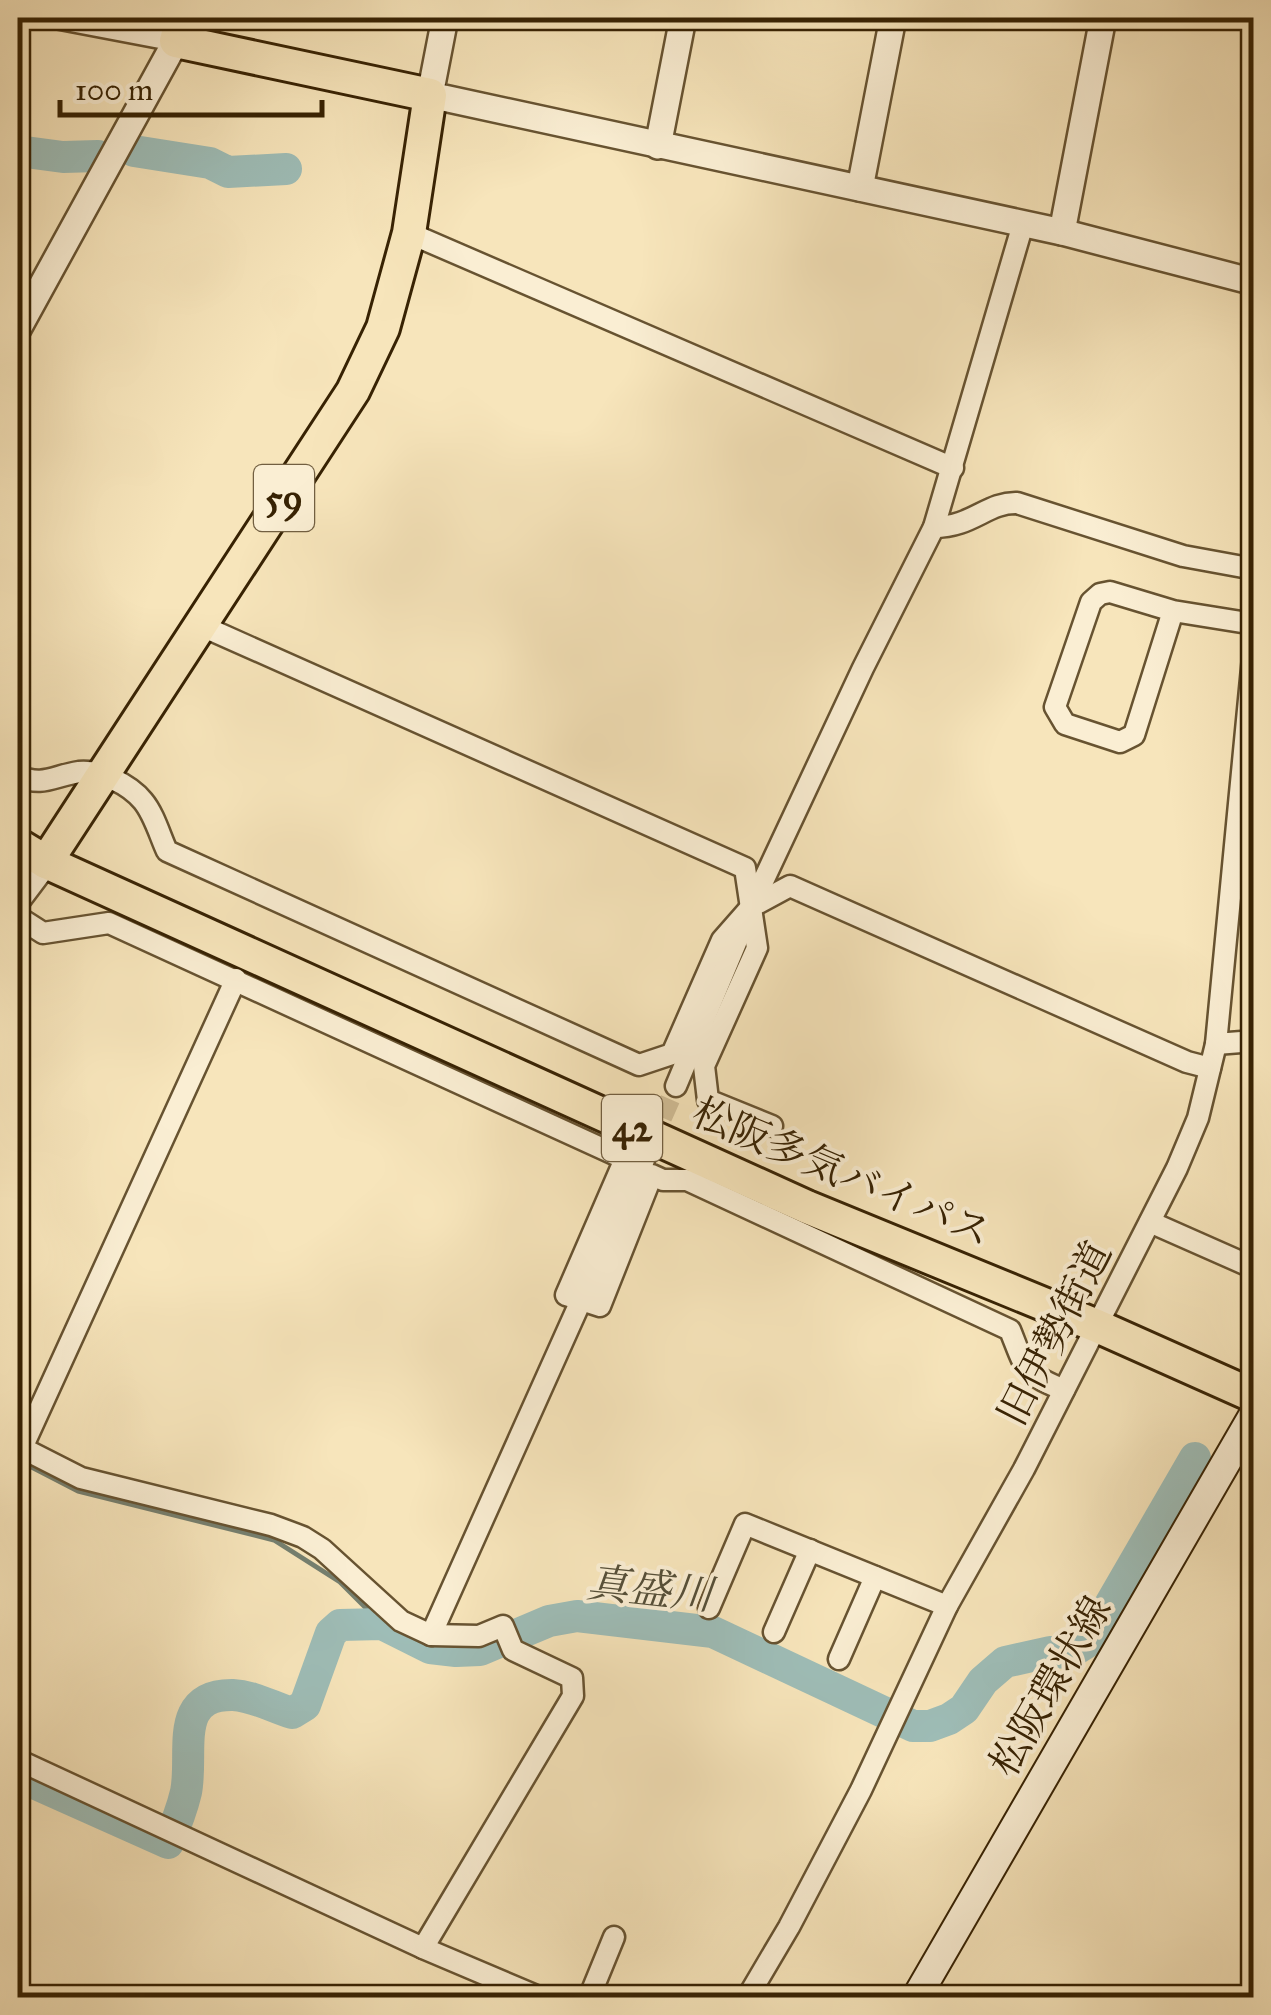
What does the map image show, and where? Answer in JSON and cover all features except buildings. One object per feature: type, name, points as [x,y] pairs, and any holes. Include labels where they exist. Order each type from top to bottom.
[{"type":"main road","points":[[179,29],[430,95]]},
{"type":"main road","name":"59","points":[[32,854],[101,775],[353,391],[383,328],[409,233],[430,95]]},
{"type":"main road","name":"松阪多気バイパス","points":[[32,854],[807,1207],[1097,1326],[1254,1396]]},
{"type":"main road","name":"松阪環状線","points":[[916,1998],[1254,1414]]},
{"type":"street","points":[[18,329],[179,29],[55,18]]},
{"type":"street","points":[[444,18],[430,95],[1062,232],[1254,282]]},
{"type":"street","points":[[658,146],[683,18]]},
{"type":"street","points":[[860,188],[892,18]]},
{"type":"street","points":[[1062,232],[1104,18]]},
{"type":"street","points":[[676,1086],[751,908],[934,526],[1023,224]]},
{"type":"street","points":[[409,233],[953,468]]},
{"type":"street","points":[[934,526],[960,524],[1001,504],[1017,503],[1183,556],[1254,569]]},
{"type":"street","points":[[1173,611],[1134,735],[1120,742],[1066,724],[1055,707],[1092,602],[1100,594],[1110,592],[1173,611],[1254,624]]},
{"type":"street","points":[[202,626],[745,868],[757,948],[704,1066],[708,1100],[772,1126]]},
{"type":"street","name":"旧伊勢街道","points":[[747,1998],[816,1876],[947,1606],[1097,1326],[1198,1118],[1216,1044],[1245,817],[1254,647]]},
{"type":"street","points":[[18,776],[34,783],[82,772],[121,784],[143,801],[167,851],[639,1065],[672,1054],[722,940],[751,908],[790,886],[1187,1062],[1210,1068]]},
{"type":"street","points":[[18,899],[32,854]]},
{"type":"street","points":[[18,917],[43,932],[110,923],[625,1160],[566,1295],[581,1302],[600,1306],[652,1175],[663,1180],[687,1180],[1010,1330],[1025,1369],[1033,1378],[1064,1390]]},
{"type":"street","points":[[236,979],[20,1447],[81,1478],[272,1525],[303,1537],[322,1549],[400,1620],[431,1634],[479,1636],[504,1626],[513,1650],[572,1678],[573,1696],[422,1948]]},
{"type":"street","points":[[1216,1044],[1254,1041]]},
{"type":"street","points":[[431,1634],[644,1160]]},
{"type":"street","points":[[1150,1222],[1254,1268]]},
{"type":"street","points":[[709,1608],[746,1524],[947,1606]]},
{"type":"street","points":[[774,1632],[810,1550]]},
{"type":"street","points":[[839,1659],[875,1577]]},
{"type":"street","points":[[18,1760],[422,1948],[541,1998]]},
{"type":"street","points":[[589,1998],[614,1937]]},
{"type":"waterway","points":[[18,151],[63,157],[98,156]]},
{"type":"waterway","points":[[134,151],[210,163],[228,172],[286,169]]},
{"type":"waterway","name":"真盛川","points":[[18,1776],[168,1843],[186,1792],[190,1729],[201,1704],[214,1697],[233,1695],[292,1713],[305,1705],[331,1633],[340,1625],[382,1624],[430,1648],[456,1651],[480,1650],[549,1621],[577,1616],[713,1632],[913,1726],[930,1726],[964,1709],[983,1681],[1005,1662],[1050,1652],[1070,1653],[1089,1641],[1195,1458]]},
{"type":"waterway","points":[[18,1460],[78,1491],[274,1540],[340,1582],[382,1624]]},
{"type":"tunnel","points":[[650,1145],[676,1086]]}]
